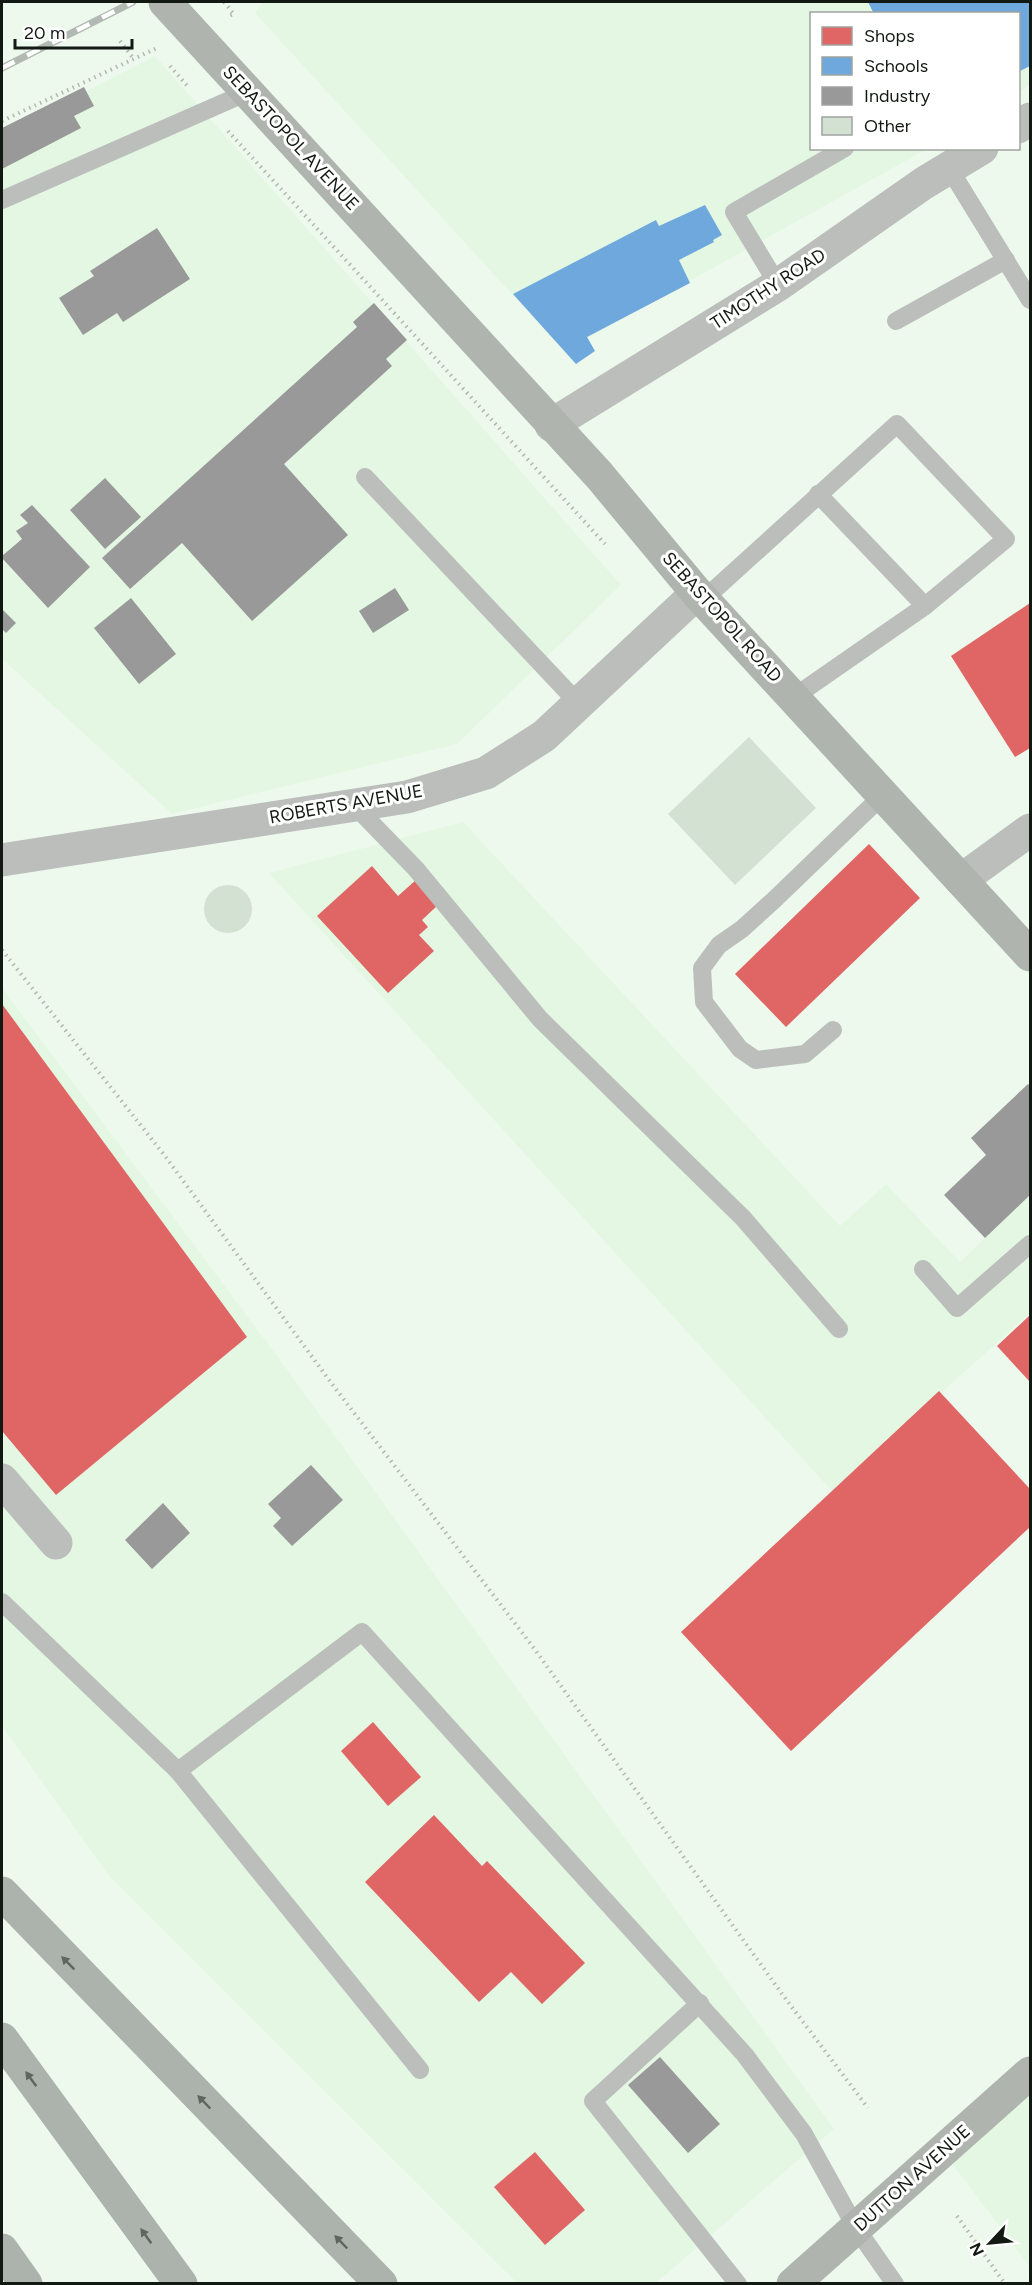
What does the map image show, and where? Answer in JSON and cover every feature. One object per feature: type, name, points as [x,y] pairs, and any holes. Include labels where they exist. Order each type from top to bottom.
[{"type":"highway","points":[[2,1893],[381,2283]]},
{"type":"highway","points":[[2,2039],[181,2283]]},
{"type":"highway","points":[[2,2250],[26,2283]]},
{"type":"street","name":"SEBASTOPOL AVENUE","points":[[165,2],[417,276]]},
{"type":"street","name":"TIMOTHY ROAD","points":[[551,425],[778,285],[924,183],[979,150]]},
{"type":"street","name":"SEBASTOPOL ROAD","points":[[417,276],[599,475],[700,596],[1030,955]]},
{"type":"street","name":"ROBERTS AVENUE","points":[[2,859],[407,796],[486,773],[544,736],[700,596]]},
{"type":"street","points":[[961,880],[1030,830]]},
{"type":"street","points":[[2,1480],[56,1543]]},
{"type":"street","name":"DUTTON AVENUE","points":[[793,2283],[1030,2073]]},
{"type":"lane","points":[[2,200],[248,92]]},
{"type":"lane","points":[[778,285],[734,212],[842,150]]},
{"type":"lane","points":[[949,168],[1030,300]]},
{"type":"lane","points":[[897,321],[1006,260]]},
{"type":"lane","points":[[700,596],[897,424],[1006,539],[925,606],[794,698]]},
{"type":"lane","points":[[365,477],[579,704]]},
{"type":"lane","points":[[818,494],[925,606]]},
{"type":"lane","points":[[834,1030],[805,1054],[756,1060],[740,1049],[704,1002],[702,968],[719,945],[742,929],[775,900],[883,795]]},
{"type":"lane","points":[[354,805],[423,877],[540,1019],[743,1218],[839,1329]]},
{"type":"lane","points":[[923,1269],[957,1308],[1030,1244]]},
{"type":"lane","points":[[2,1602],[178,1771],[420,2070]]},
{"type":"lane","points":[[178,1771],[362,1632],[745,2055],[804,2134],[856,2228],[895,2283]]},
{"type":"lane","points":[[700,2003],[593,2102],[738,2283]]},
{"type":"path","points":[[224,2],[234,14]]},
{"type":"path","points":[[120,41],[134,58]]},
{"type":"path","points":[[154,49],[160,56]]},
{"type":"path","points":[[2,121],[141,55]]},
{"type":"path","points":[[167,63],[612,552]]},
{"type":"path","points":[[2,950],[165,1156],[332,1384],[533,1647],[782,1994],[868,2108]]},
{"type":"path","points":[[957,2216],[1005,2283]]},
{"type":"shaded area","points":[[263,2],[1001,2],[1006,12],[810,12],[810,150],[925,150],[564,351],[255,13]]},
{"type":"shaded area","points":[[1020,41],[1030,61],[1030,84],[1020,91]]},
{"type":"shaded area","points":[[155,56],[621,585],[457,744],[172,814],[2,659],[2,134]]},
{"type":"shaded area","points":[[463,822],[840,1226],[886,1184],[960,1262],[1030,1195],[1030,1313],[832,1491],[269,873]]},
{"type":"shaded area","points":[[2,988],[286,1368],[834,2129],[656,2283],[517,2283],[110,1877],[2,1726]]},
{"type":"shaded area","points":[[1030,2071],[1030,2267],[942,2150]]},
{"type":"building: Shops","points":[[1030,603],[1030,748],[1015,757],[951,656]]},
{"type":"building: Shops","points":[[869,844],[920,898],[786,1027],[735,974]]},
{"type":"building: Shops","points":[[372,866],[398,896],[417,879],[439,904],[422,920],[428,927],[419,935],[434,951],[388,993],[317,916]]},
{"type":"building: Shops","points":[[2,1004],[247,1337],[56,1495],[2,1431]]},
{"type":"building: Shops","points":[[1030,1315],[1030,1382],[997,1346]]},
{"type":"building: Shops","points":[[939,1391],[1030,1489],[1030,1527],[791,1751],[681,1632]]},
{"type":"building: Shops","points":[[373,1722],[421,1777],[388,1806],[341,1751]]},
{"type":"building: Shops","points":[[434,1815],[482,1866],[487,1861],[585,1963],[542,2004],[511,1972],[479,2002],[365,1882]]},
{"type":"building: Shops","points":[[535,2152],[585,2210],[545,2245],[494,2187]]},
{"type":"building: Schools","points":[[868,2],[1030,2],[1030,66],[1020,71],[1020,12],[873,12]]},
{"type":"building: Schools","points":[[705,205],[722,235],[713,240],[714,242],[679,260],[690,283],[587,337],[595,351],[576,364],[513,294],[656,220],[659,226]]},
{"type":"building: Industry","points":[[84,87],[94,106],[74,116],[81,128],[2,169],[2,128]]},
{"type":"building: Industry","points":[[157,228],[190,279],[123,322],[117,313],[83,335],[59,298],[94,276],[90,271]]},
{"type":"building: Industry","points":[[374,303],[407,340],[386,359],[392,366],[284,464],[348,535],[252,621],[182,543],[130,589],[102,558],[357,327],[353,322]]},
{"type":"building: Industry","points":[[105,478],[141,517],[105,549],[70,510]]},
{"type":"building: Industry","points":[[32,505],[90,567],[48,608],[2,558],[22,539],[16,531],[28,523],[20,515]]},
{"type":"building: Industry","points":[[395,588],[409,610],[373,633],[359,611]]},
{"type":"building: Industry","points":[[131,598],[176,654],[139,684],[94,628]]},
{"type":"building: Industry","points":[[2,609],[16,623],[6,633],[2,629]]},
{"type":"building: Industry","points":[[1028,1084],[1030,1086],[1030,1195],[985,1238],[944,1195],[986,1155],[971,1138]]},
{"type":"building: Industry","points":[[311,1465],[343,1500],[292,1546],[273,1526],[281,1518],[268,1504]]},
{"type":"building: Industry","points":[[163,1503],[190,1533],[152,1569],[125,1540]]},
{"type":"building: Industry","points":[[660,2057],[720,2124],[688,2153],[628,2085]]},
{"type":"building: Other","points":[[749,737],[816,808],[735,885],[668,814]]},
{"type":"building: Other","points":[[228,885],[245,892],[252,909],[245,926],[228,933],[211,926],[204,909],[211,892]]},
{"type":"railway","points":[[2,68],[133,2]]}]
